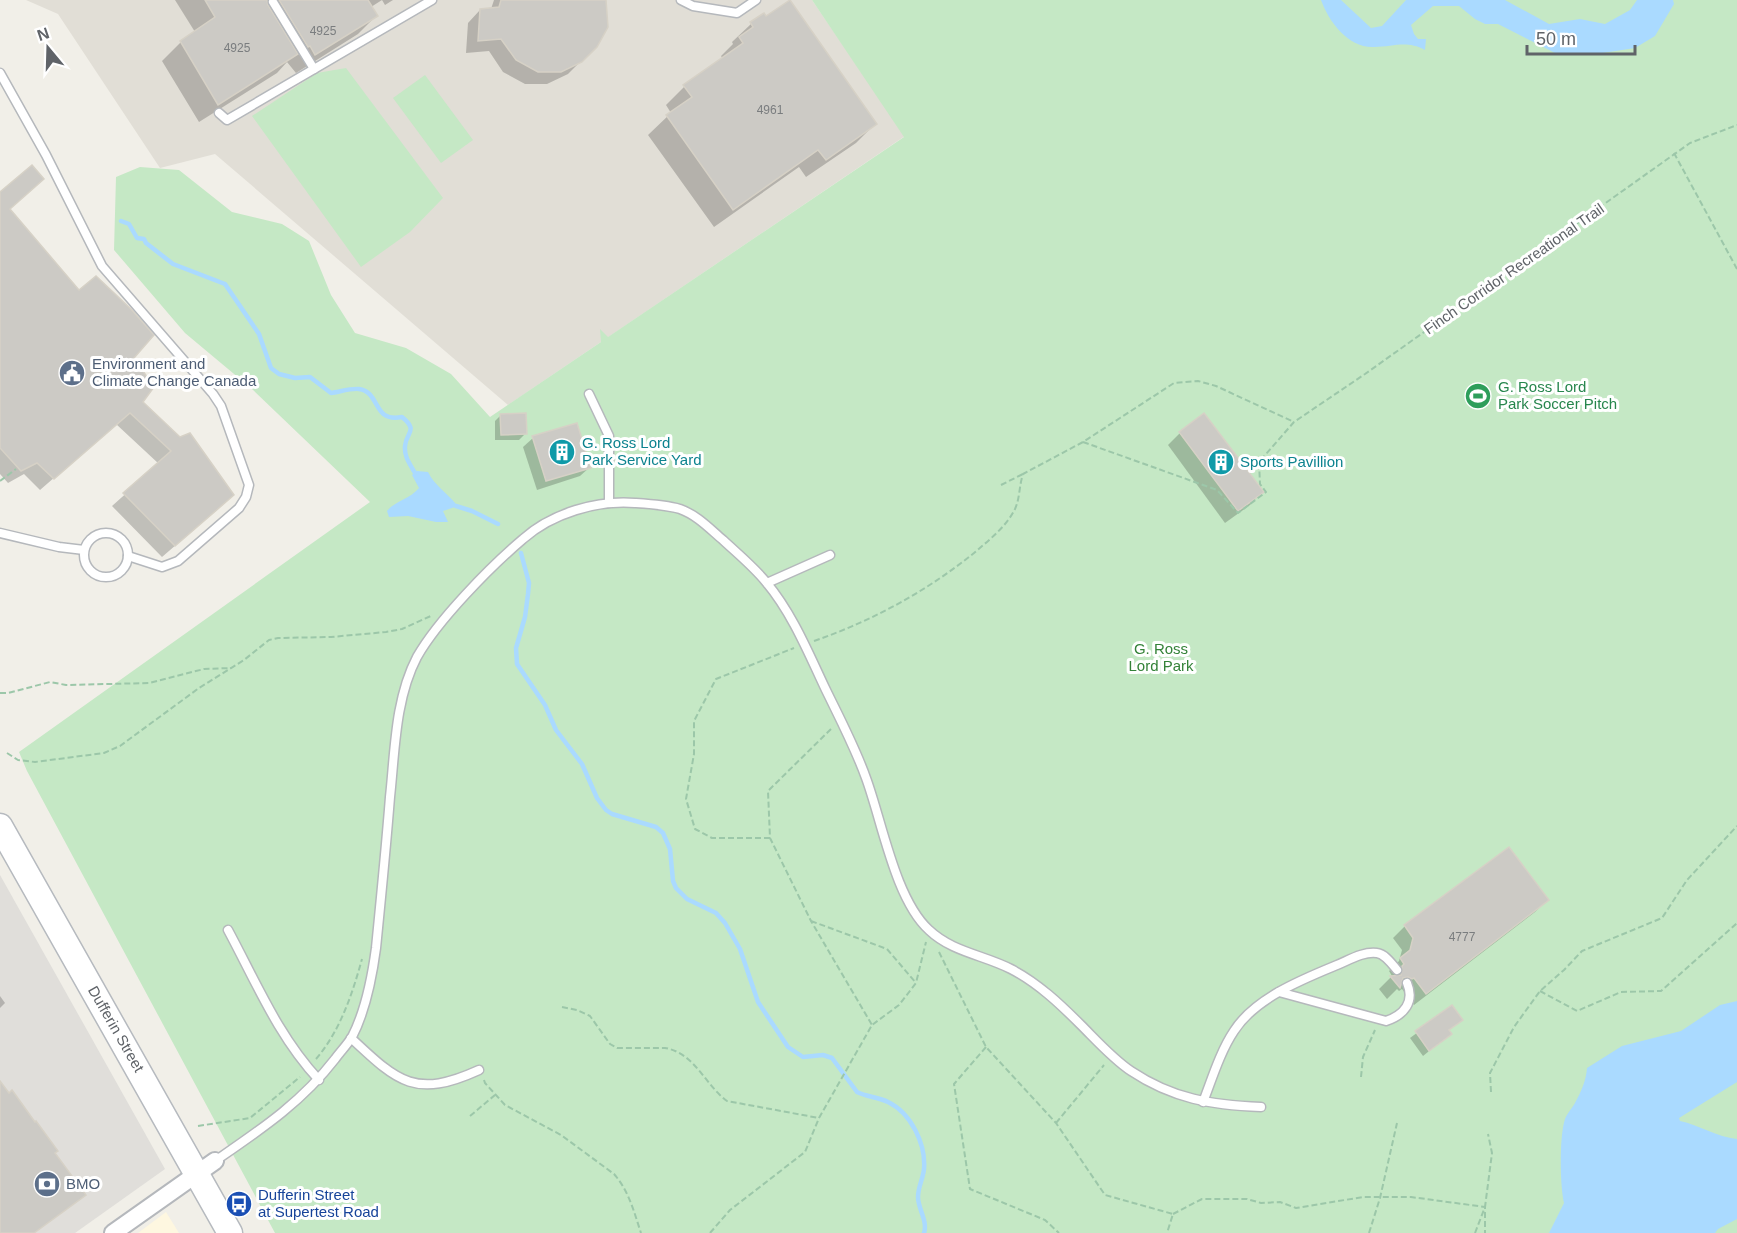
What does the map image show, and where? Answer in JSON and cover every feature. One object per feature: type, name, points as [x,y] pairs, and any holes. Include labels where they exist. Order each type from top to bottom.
[{"type":"main road","name":"Dufferin Street","points":[[0,826],[206,1167],[230,1233]]},
{"type":"street","points":[[113,1233],[206,1167]]},
{"type":"lane","points":[[219,113],[226,120],[432,0]]},
{"type":"lane","points":[[681,0],[737,13],[756,0]]},
{"type":"lane","points":[[273,2],[314,69]]},
{"type":"lane","points":[[0,72],[46,155],[102,266],[221,406],[249,485],[246,497],[238,508],[178,561],[162,567],[128,556]]},
{"type":"lane","points":[[589,394],[609,436],[609,502]]},
{"type":"lane","points":[[206,1167],[284,1112],[319,1080],[351,1038],[365,1003],[372,976],[397,727],[406,682],[418,656],[456,607],[485,575],[525,537],[543,524],[564,514],[609,502],[654,504],[681,509],[694,516],[746,561],[767,583],[804,644],[840,719],[866,777],[900,885],[912,908],[929,930],[963,952],[1010,969],[1048,994],[1130,1071],[1176,1095],[1203,1102],[1261,1107]]},
{"type":"lane","points":[[0,533],[59,547],[84,550]]},
{"type":"lane","points":[[99,534],[113,534],[125,543],[128,556],[127,564],[117,575],[103,578],[90,571],[86,564],[84,550],[87,543],[99,534]]},
{"type":"lane","points":[[767,583],[831,555]]},
{"type":"lane","points":[[228,930],[270,1012],[308,1068],[319,1080]]},
{"type":"lane","points":[[1203,1102],[1218,1062],[1234,1030],[1248,1014],[1279,992],[1301,980],[1363,954],[1378,953],[1389,960],[1397,970]]},
{"type":"lane","points":[[1279,992],[1386,1021],[1398,1017],[1406,1010],[1410,999],[1407,983]]},
{"type":"lane","points":[[351,1038],[385,1070],[417,1084],[440,1083],[479,1070]]},
{"type":"path","name":"Finch Corridor Recreational Trail","points":[[1083,442],[1217,490],[1238,513],[1266,492],[1260,484],[1259,462],[1294,422],[1375,368],[1674,153],[1690,143],[1737,125]]},
{"type":"path","points":[[1674,153],[1737,269]]},
{"type":"path","points":[[1001,485],[1083,442],[1174,383],[1198,381],[1216,386],[1294,422]]},
{"type":"path","points":[[0,481],[16,468]]},
{"type":"path","points":[[770,838],[712,838],[695,829],[686,799],[694,754],[694,720],[716,679],[879,613],[946,576],[995,536],[1008,520],[1019,499],[1023,474]]},
{"type":"path","points":[[7,753],[18,760],[35,762],[104,753],[120,746],[269,640],[331,637],[402,629],[456,607]]},
{"type":"path","points":[[0,693],[8,693],[50,681],[66,685],[149,682],[204,669],[231,668]]},
{"type":"path","points":[[840,719],[768,791],[770,838],[811,921],[872,1025]]},
{"type":"path","points":[[1491,1092],[1490,1073],[1514,1026],[1540,991],[1582,951],[1662,918],[1687,880],[1737,826]]},
{"type":"path","points":[[811,921],[887,949],[916,983]]},
{"type":"path","points":[[1540,991],[1577,1011],[1621,992],[1660,991],[1737,923]]},
{"type":"path","points":[[710,1233],[730,1210],[805,1152],[819,1118],[872,1025],[899,1005],[916,983],[929,930]]},
{"type":"path","points":[[929,930],[986,1047],[1056,1123],[1106,1195],[1173,1214],[1202,1199],[1280,1202],[1296,1208],[1363,1197],[1411,1197],[1485,1207]]},
{"type":"path","points":[[198,1126],[250,1118],[278,1097],[308,1068],[327,1045],[336,1029],[355,984],[363,955]]},
{"type":"path","points":[[562,1007],[590,1016],[610,1044],[617,1048],[666,1048],[687,1057],[719,1095],[727,1101],[819,1118]]},
{"type":"path","points":[[1361,1077],[1363,1057],[1380,1019]]},
{"type":"path","points":[[986,1047],[954,1084],[970,1189],[1045,1220],[1059,1233]]},
{"type":"path","points":[[1056,1123],[1113,1055]]},
{"type":"path","points":[[479,1070],[485,1083],[509,1107],[561,1135],[614,1174],[630,1197],[641,1233]]},
{"type":"path","points":[[470,1116],[495,1095]]},
{"type":"path","points":[[1369,1233],[1380,1198],[1397,1123]]},
{"type":"path","points":[[1485,1233],[1485,1207],[1492,1153],[1488,1134]]},
{"type":"path","points":[[1475,1233],[1485,1207]]},
{"type":"path","points":[[1167,1233],[1173,1214]]},
{"type":"shaded area","points":[[26,0],[812,0],[905,136],[508,405],[215,154],[160,168],[58,14]]},
{"type":"shaded area","points":[[0,875],[165,1169],[75,1233],[0,1233]]},
{"type":"shaded area","points":[[166,1212],[179,1233],[138,1233]]},
{"type":"green space","name":"G. Ross Lord Park","points":[[812,0],[1737,0],[1737,1233],[275,1233],[27,771],[19,752],[370,502],[252,389],[185,333],[114,250],[116,177],[140,167],[179,170],[232,212],[282,224],[309,241],[331,295],[355,333],[406,348],[451,374],[490,417],[601,342],[600,329],[608,337],[904,137]]},
{"type":"green space","points":[[346,68],[443,198],[410,232],[361,267],[252,116],[317,73]]},
{"type":"green space","points":[[425,75],[473,140],[441,163],[393,98]]},
{"type":"water","points":[[1321,0],[1341,0],[1371,28],[1382,26],[1406,0],[1505,0],[1549,24],[1580,19],[1605,24],[1630,10],[1637,0],[1673,0],[1674,4],[1655,36],[1635,48],[1596,54],[1555,53],[1498,24],[1485,24],[1459,6],[1433,6],[1411,25],[1418,39],[1426,39],[1425,50],[1412,45],[1365,46],[1348,38],[1334,25]]},
{"type":"water","points":[[417,471],[428,472],[456,504],[455,507],[443,511],[448,522],[408,516],[389,517],[387,511],[390,508],[419,488],[412,475]]},
{"type":"water","points":[[1737,1001],[1737,1082],[1679,1118],[1680,1121],[1737,1139],[1737,1219],[1715,1233],[1549,1233],[1564,1203],[1561,1161],[1563,1127],[1581,1091],[1587,1068],[1622,1046],[1681,1031],[1720,1005]]},
{"type":"building","points":[[205,0],[267,0],[298,54],[218,105],[180,41],[215,17]]},
{"type":"building","points":[[279,0],[368,0],[378,16],[315,55]]},
{"type":"building","points":[[501,0],[606,0],[608,27],[597,47],[582,62],[561,72],[538,72],[516,60],[501,39],[478,41],[480,9],[499,7]]},
{"type":"building","points":[[790,0],[877,124],[826,160],[818,150],[733,210],[666,115],[692,97],[683,85],[743,43],[739,37],[753,27],[750,22],[764,13],[766,16]]},
{"type":"building","name":"Environment and Climate Change Canada","points":[[32,165],[44,179],[10,209],[79,290],[96,276],[131,309],[154,335],[134,358],[154,387],[143,402],[180,437],[190,433],[234,495],[175,546],[123,493],[171,451],[130,413],[54,479],[37,463],[21,471],[0,448],[0,192]]},
{"type":"building","points":[[526,413],[527,434],[501,435],[500,414]]},
{"type":"building","name":"Sports Pavillion","points":[[1204,413],[1264,492],[1238,511],[1179,432]]},
{"type":"building","name":"G. Ross Lord Park Service Yard","points":[[577,423],[591,468],[546,481],[532,436]]},
{"type":"building","points":[[1509,847],[1549,900],[1426,994],[1414,978],[1403,978],[1400,988],[1390,976],[1401,975],[1404,964],[1400,958],[1410,950],[1413,938],[1404,925]]},
{"type":"building","points":[[1452,1005],[1463,1020],[1449,1030],[1452,1034],[1429,1051],[1415,1031]]},
{"type":"building","points":[[0,1081],[9,1093],[12,1090],[36,1121],[58,1151],[55,1153],[86,1195],[34,1233],[0,1233]]},
{"type":"waterway","points":[[121,221],[129,224],[137,238],[144,239],[173,264],[225,284],[259,334],[271,368],[279,374],[295,378],[310,377],[331,393],[356,389],[366,391],[386,416],[402,417],[411,429],[406,441],[405,454],[415,473]]},
{"type":"waterway","points":[[456,506],[498,524]]},
{"type":"waterway","points":[[521,553],[529,583],[525,617],[516,648],[517,664],[545,705],[556,730],[582,764],[597,798],[606,810],[612,814],[656,827],[663,833],[670,849],[673,881],[676,888],[687,899],[716,913],[725,923],[740,949],[758,1002],[788,1047],[803,1057],[823,1055],[832,1058],[857,1092],[888,1102],[910,1121],[920,1140],[924,1159],[918,1197],[925,1224],[924,1233]]},
{"type":"place","name":"Environment and Climate Change Canada","points":[[72,373]]},
{"type":"place","name":"G. Ross Lord Park Soccer Pitch","points":[[1478,396]]},
{"type":"place","name":"G. Ross Lord Park Service Yard","points":[[562,452]]},
{"type":"place","name":"Sports Pavillion","points":[[1221,462]]},
{"type":"place","name":"BMO","points":[[47,1184]]},
{"type":"place","name":"Dufferin Street at Supertest Road","points":[[239,1204]]}]
